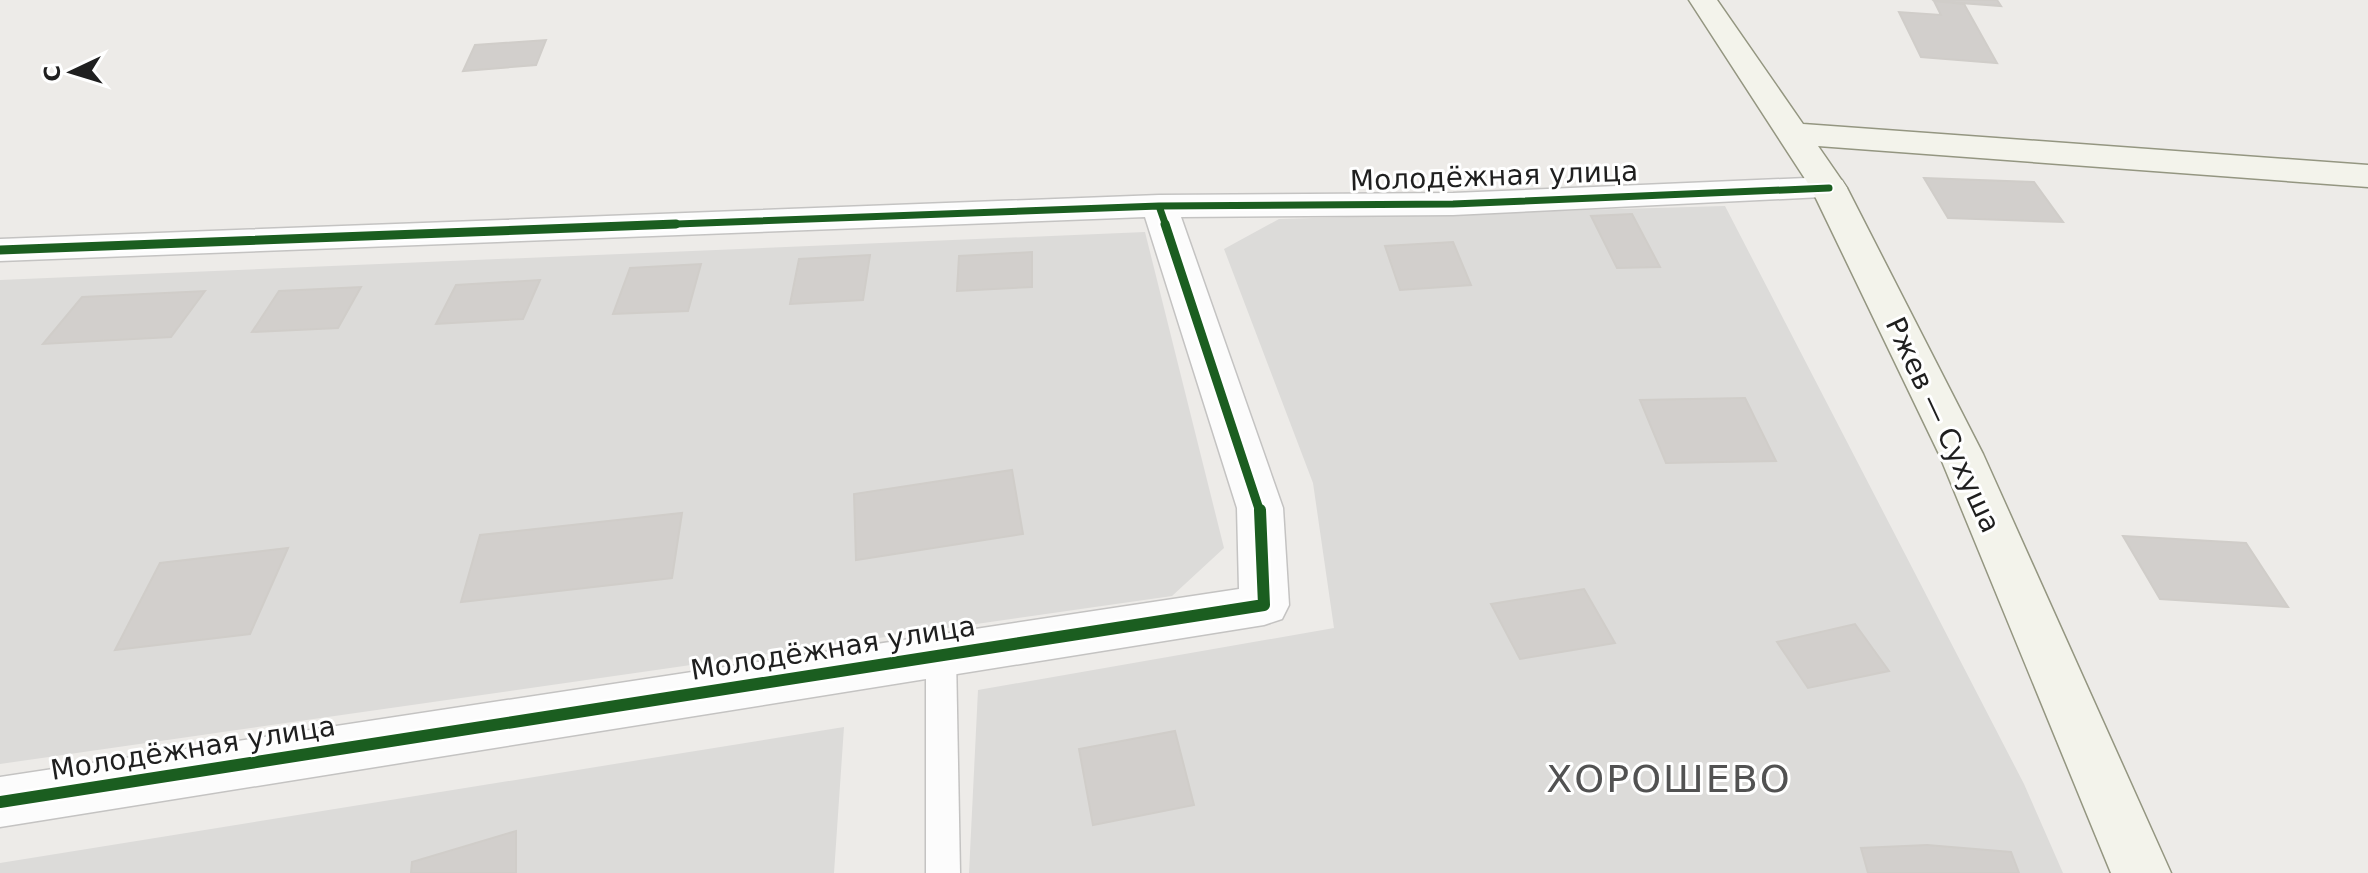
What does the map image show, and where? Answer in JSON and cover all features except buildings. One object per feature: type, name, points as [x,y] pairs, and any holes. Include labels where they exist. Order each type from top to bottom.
[{"type":"main road","name":"Ржев — Сухуша","points":[[1703,0],[1796,134],[1829,188],[1961,454],[2141,873]]},
{"type":"main road","points":[[1796,134],[2368,176]]},
{"type":"street","name":"Молодёжная улица","points":[[0,250],[1159,206],[1453,204],[1829,188]]},
{"type":"street","name":"Молодёжная улица","points":[[0,802],[1264,605],[1260,508],[1159,206]]},
{"type":"lane","points":[[941,655],[943,873]]},
{"type":"shaded area","points":[[1725,206],[2024,784],[2063,873],[969,873],[978,690],[1334,628],[1313,483],[1224,249],[1279,219]]},
{"type":"shaded area","points":[[1145,232],[1224,548],[1172,596],[0,764],[0,280]]},
{"type":"shaded area","points":[[844,727],[834,873],[0,873],[0,863]]},
{"type":"cycle path","points":[[0,250],[1159,206],[1453,204],[1829,188]]},
{"type":"cycle path","points":[[0,802],[1264,605],[1260,508],[1159,206]]},
{"type":"district","name":"ХОРОШЕВО","points":[[1669,779]]}]
